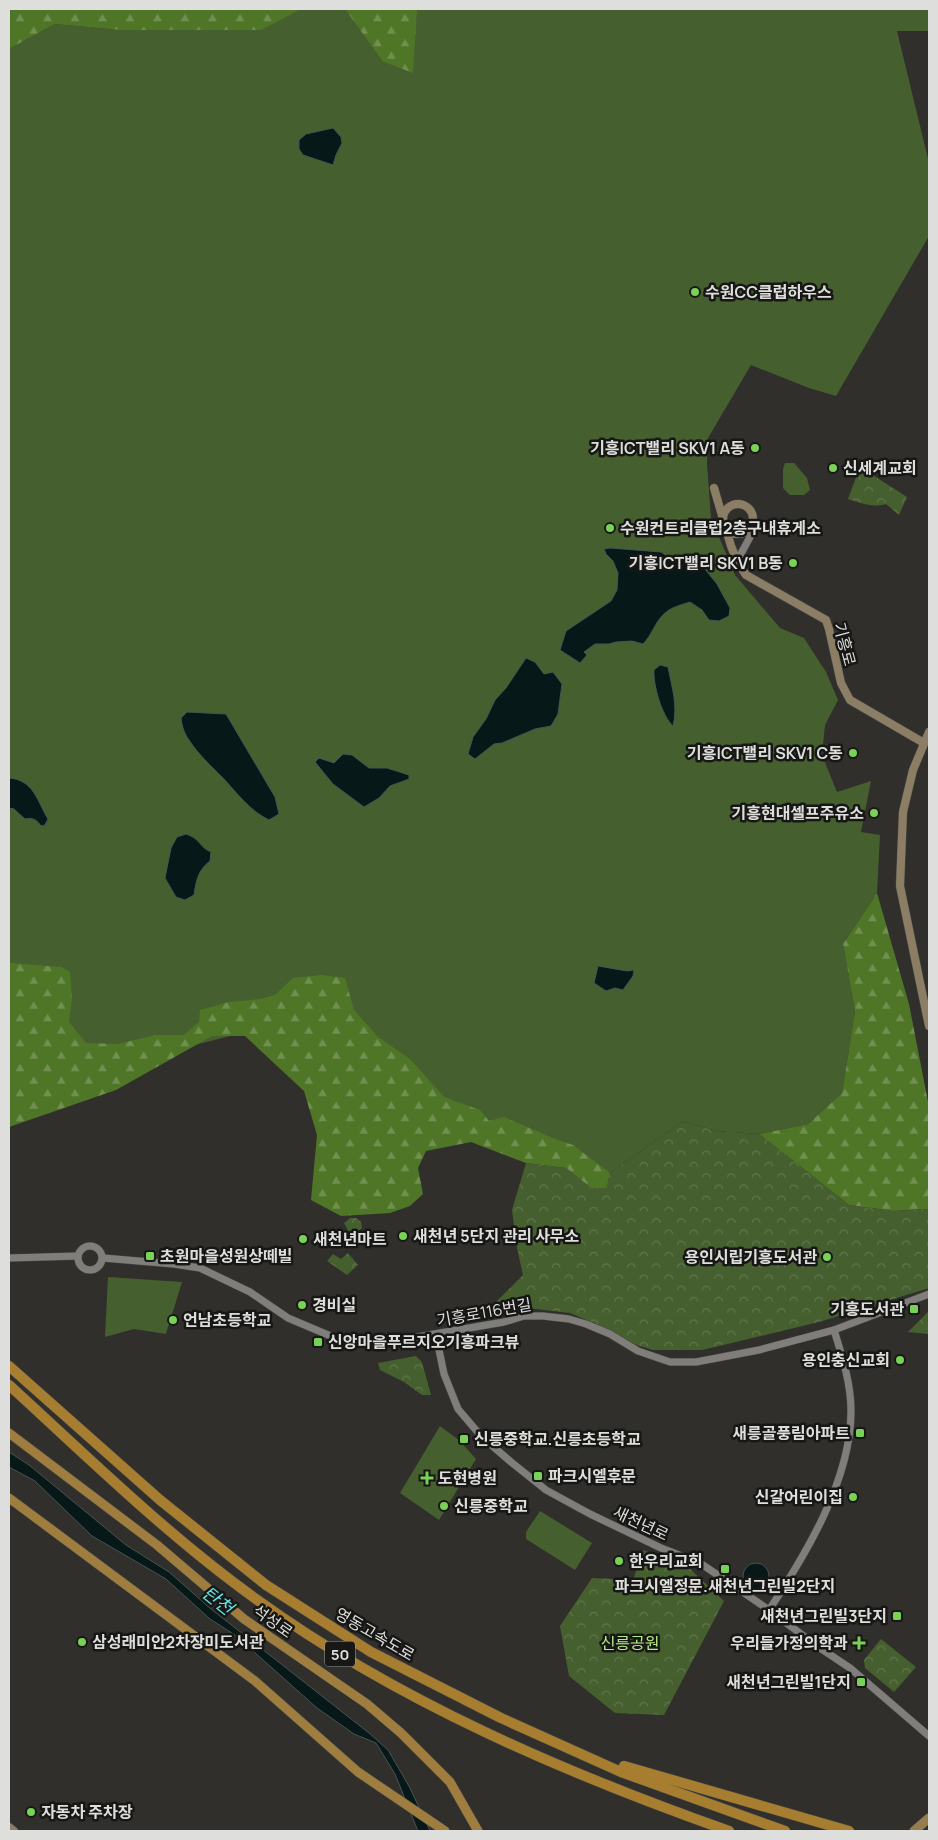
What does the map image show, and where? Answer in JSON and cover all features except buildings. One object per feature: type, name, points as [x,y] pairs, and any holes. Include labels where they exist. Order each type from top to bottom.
[{"type":"highway","name":"영동고속도로","points":[[9,1366],[160,1500],[266,1585],[371,1652],[500,1718],[622,1772],[784,1831]]},
{"type":"highway","name":"영동고속도로","points":[[9,1385],[116,1484],[206,1561],[256,1599],[361,1669],[494,1736],[601,1782],[728,1831]]},
{"type":"highway","name":"석성로","points":[[9,1434],[157,1544],[244,1619],[366,1704],[401,1733],[450,1782],[478,1831]]},
{"type":"highway","points":[[9,1498],[255,1681],[358,1772],[443,1829]]},
{"type":"highway","points":[[566,1747],[666,1779],[849,1831]]},
{"type":"main road","name":"기흥로","points":[[714,488],[724,525],[737,561],[746,575],[826,620],[841,683],[850,700],[924,743]]},
{"type":"main road","points":[[929,732],[913,770],[903,812],[900,886],[929,1026]]},
{"type":"main road","points":[[914,1831],[929,1818]]},
{"type":"main road","points":[[9,1827],[14,1831]]},
{"type":"street","points":[[737,561],[750,537]]},
{"type":"street","points":[[89,1245],[100,1250],[102,1258],[100,1265],[90,1270],[79,1264],[78,1256],[82,1248],[89,1245]]},
{"type":"street","points":[[9,1258],[78,1256]]},
{"type":"street","name":"기흥로116번길","points":[[102,1258],[200,1268],[250,1292],[288,1318],[332,1338],[359,1342],[436,1335],[504,1322],[524,1316],[543,1316],[569,1319],[586,1324],[610,1334],[638,1351],[670,1362],[696,1362],[758,1350],[834,1330],[929,1294]]},
{"type":"street","points":[[769,1610],[800,1563],[832,1499],[849,1437],[851,1411],[849,1386],[834,1330]]},
{"type":"street","name":"새천년로","points":[[436,1335],[444,1374],[458,1410],[481,1436],[511,1462],[546,1490],[590,1514],[661,1548],[700,1563],[850,1668],[929,1736]]},
{"type":"green space","points":[[9,9],[301,9],[261,30],[120,30],[55,24],[9,49]]},
{"type":"green space","points":[[301,9],[345,9],[382,61],[411,9],[929,9],[929,31],[897,31],[929,163],[929,236],[836,396],[809,388],[751,365],[708,438],[707,464],[711,518],[735,575],[780,628],[804,638],[826,672],[838,700],[825,725],[822,755],[837,792],[871,781],[861,832],[880,835],[877,893],[843,944],[855,1011],[842,1093],[808,1124],[759,1134],[716,1131],[683,1121],[610,1173],[432,1105],[342,1008],[119,1064],[9,1086],[9,49],[55,24],[120,30]]},
{"type":"green space","points":[[345,9],[417,9],[413,73],[382,61]]},
{"type":"green space","points":[[785,463],[794,463],[807,478],[810,490],[804,495],[790,495],[783,488],[783,469]]},
{"type":"green space","points":[[860,467],[907,497],[899,515],[886,504],[871,505],[848,499]]},
{"type":"green space","points":[[877,893],[909,1004],[929,1107],[929,1209],[893,1211],[849,1205],[759,1134],[808,1124],[842,1093],[855,1011],[843,944]]},
{"type":"green space","points":[[9,963],[61,967],[70,972],[72,998],[69,1022],[86,1043],[118,1044],[155,1035],[184,1035],[199,1022],[200,1010],[229,1002],[260,999],[275,995],[293,978],[322,975],[345,978],[354,1010],[377,1036],[411,1060],[444,1097],[480,1110],[489,1121],[504,1117],[573,1145],[610,1173],[607,1188],[591,1188],[566,1168],[526,1163],[471,1142],[426,1151],[418,1168],[423,1194],[410,1206],[390,1213],[341,1216],[311,1200],[317,1135],[304,1091],[245,1036],[212,1036],[116,1090],[9,1127]]},
{"type":"green space","points":[[683,1121],[716,1131],[759,1134],[849,1205],[893,1211],[929,1209],[929,1288],[819,1322],[702,1350],[653,1350],[630,1343],[605,1328],[570,1313],[519,1307],[493,1313],[493,1305],[523,1275],[512,1210],[526,1163],[566,1168],[591,1188],[606,1188],[610,1173]]},
{"type":"green space","points":[[350,1218],[356,1218],[361,1222],[362,1228],[348,1240],[343,1235],[348,1230],[344,1223]]},
{"type":"green space","points":[[348,1253],[358,1265],[347,1275],[327,1261],[333,1254],[341,1259]]},
{"type":"green space","points":[[108,1277],[182,1282],[166,1334],[134,1329],[105,1337]]},
{"type":"green space","points":[[929,1311],[929,1334],[908,1332]]},
{"type":"green space","points":[[416,1356],[422,1362],[431,1395],[422,1395],[404,1382],[380,1370],[378,1363]]},
{"type":"green space","points":[[440,1426],[460,1441],[476,1459],[439,1520],[400,1493]]},
{"type":"green space","points":[[540,1511],[592,1543],[575,1570],[526,1539],[526,1532]]},
{"type":"green space","name":"신릉공원","points":[[643,1550],[688,1567],[724,1601],[664,1715],[615,1713],[569,1676],[560,1626],[592,1578],[633,1580]]},
{"type":"green space","points":[[881,1639],[916,1667],[894,1692],[865,1668],[864,1660]]},
{"type":"shaded area","points":[[333,128],[341,137],[342,143],[333,165],[303,155],[299,149],[299,140],[306,134]]},
{"type":"shaded area","points":[[604,549],[661,552],[667,556],[700,563],[717,584],[730,608],[729,616],[719,621],[709,620],[702,610],[690,602],[683,604],[664,614],[643,644],[632,641],[595,644],[584,652],[587,655],[580,663],[560,650],[566,631],[611,601],[617,590],[618,573],[613,561]]},
{"type":"shaded area","points":[[526,658],[535,662],[544,674],[553,672],[562,684],[558,714],[551,726],[535,729],[502,743],[494,744],[475,759],[468,754],[473,737],[486,719],[495,700],[506,688]]},
{"type":"shaded area","points":[[660,665],[668,667],[673,690],[675,704],[673,726],[665,715],[657,692],[654,670]]},
{"type":"shaded area","points":[[187,712],[226,714],[275,797],[279,814],[269,820],[256,812],[201,755],[183,729],[181,718]]},
{"type":"shaded area","points":[[343,754],[352,755],[369,768],[387,768],[409,775],[409,779],[390,786],[379,798],[364,807],[333,784],[315,762],[319,758],[334,763]]},
{"type":"shaded area","points":[[9,778],[24,783],[34,792],[48,819],[45,825],[41,826],[33,819],[25,819],[14,809],[9,808]]},
{"type":"shaded area","points":[[186,834],[195,838],[204,848],[211,852],[210,861],[198,876],[194,895],[185,900],[176,897],[165,878],[171,848],[177,837]]},
{"type":"shaded area","points":[[598,966],[627,971],[634,970],[633,976],[623,990],[615,988],[606,991],[594,983]]},
{"type":"shaded area","name":"탄천","points":[[9,1452],[29,1465],[126,1545],[169,1572],[211,1609],[388,1750],[410,1788],[430,1831],[418,1831],[395,1774],[376,1743],[354,1734],[317,1708],[235,1635],[210,1619],[166,1579],[92,1536],[35,1481],[9,1467]]},
{"type":"shaded area","points":[[756,1563],[765,1567],[769,1576],[765,1585],[756,1589],[747,1585],[743,1576],[747,1567]]},
{"type":"place","name":"수원CC클럽하우스","points":[[695,292]]},
{"type":"place","name":"기흥ICT밸리 SKV1 A동","points":[[755,448]]},
{"type":"place","name":"신세계교회","points":[[833,468]]},
{"type":"place","name":"수원컨트리클럽2층구내휴게소","points":[[610,528]]},
{"type":"place","name":"기흥ICT밸리 SKV1 B동","points":[[793,563]]},
{"type":"place","name":"기흥ICT밸리 SKV1 C동","points":[[853,753]]},
{"type":"place","name":"기흥현대셀프주유소","points":[[874,813]]},
{"type":"place","name":"새천년 5단지 관리 사무소","points":[[403,1236]]},
{"type":"place","name":"새천년마트","points":[[303,1239]]},
{"type":"place","name":"초원마을성원상떼빌","points":[[150,1256]]},
{"type":"place","name":"용인시립기흥도서관","points":[[827,1257]]},
{"type":"place","name":"경비실","points":[[302,1305]]},
{"type":"place","name":"기흥도서관","points":[[914,1309]]},
{"type":"place","name":"언남초등학교","points":[[173,1320]]},
{"type":"place","name":"신앙마을푸르지오기흥파크뷰","points":[[318,1342]]},
{"type":"place","name":"용인충신교회","points":[[900,1360]]},
{"type":"place","name":"새릉골풍림아파트","points":[[860,1433]]},
{"type":"place","name":"신릉중학교.신릉초등학교","points":[[464,1439]]},
{"type":"place","name":"파크시엘후문","points":[[538,1476]]},
{"type":"place","name":"도현병원","points":[[427,1478]]},
{"type":"place","name":"신갈어린이집","points":[[853,1497]]},
{"type":"place","name":"신릉중학교","points":[[444,1506]]},
{"type":"place","name":"한우리교회","points":[[619,1561]]},
{"type":"place","name":"파크시엘정문.새천년그린빌2단지","points":[[725,1569]]},
{"type":"place","name":"새천년그린빌3단지","points":[[897,1616]]},
{"type":"place","name":"삼성래미안2차장미도서관","points":[[82,1642]]},
{"type":"place","name":"우리들가정의학과","points":[[859,1643]]},
{"type":"place","name":"새천년그린빌1단지","points":[[861,1682]]},
{"type":"place","name":"자동차 주차장","points":[[31,1812]]}]
